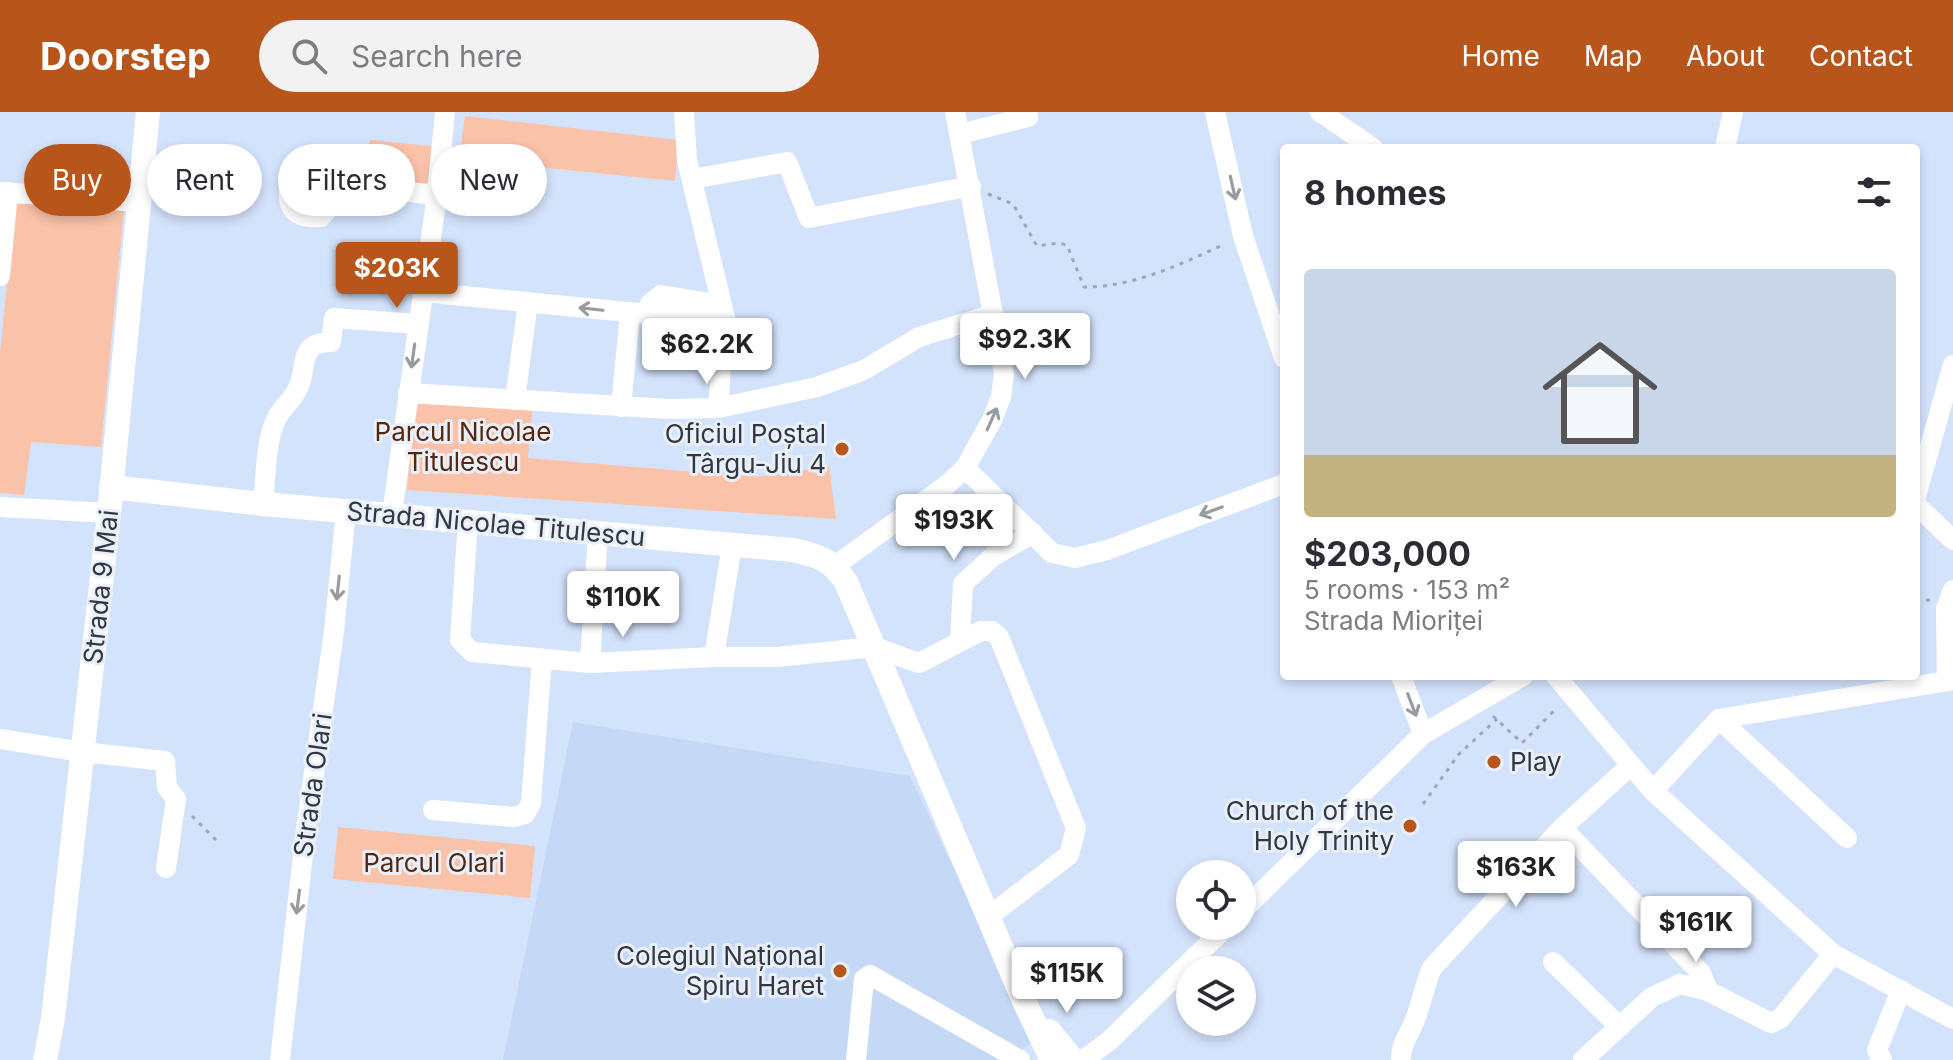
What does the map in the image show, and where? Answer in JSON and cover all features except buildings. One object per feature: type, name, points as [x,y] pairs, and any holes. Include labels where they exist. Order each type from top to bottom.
[{"type":"main road","name":"Strada 9 Mai","points":[[45,1060],[53,1018],[109,513],[148,112]]},
{"type":"main road","name":"Strada Nicolae Titulescu","points":[[111,487],[263,504],[793,550],[817,555],[836,565]]},
{"type":"main road","points":[[836,565],[1052,1060]]},
{"type":"main road","points":[[1024,1001],[1073,1060]]},
{"type":"main road","points":[[1064,1060],[1073,1060]]},
{"type":"street","points":[[442,144],[445,112]]},
{"type":"street","points":[[684,112],[687,160],[724,311],[718,408]]},
{"type":"street","points":[[836,565],[948,484],[965,468],[1001,397],[1004,373],[955,112]]},
{"type":"street","points":[[1215,112],[1243,236],[1280,346]]},
{"type":"street","points":[[1320,112],[1367,144]]},
{"type":"street","points":[[1726,144],[1733,112]]},
{"type":"street","points":[[960,134],[1028,117]]},
{"type":"street","points":[[692,179],[787,162],[809,218],[971,186]]},
{"type":"street","points":[[0,276],[4,192],[138,202]]},
{"type":"street","points":[[392,514],[434,216]]},
{"type":"street","points":[[422,292],[639,314]]},
{"type":"street","points":[[621,407],[639,314],[655,298],[661,295],[724,311]]},
{"type":"street","points":[[515,400],[528,302]]},
{"type":"street","points":[[408,393],[621,407],[718,408],[817,387],[864,370],[919,337],[993,314]]},
{"type":"street","points":[[263,504],[271,433],[276,420],[292,401],[300,385],[307,351],[317,343],[331,342],[334,318],[418,324]]},
{"type":"street","points":[[1920,482],[1953,365]]},
{"type":"street","points":[[965,468],[1052,553],[1075,558],[1107,550],[1280,485]]},
{"type":"street","points":[[0,507],[109,513]]},
{"type":"street","points":[[1920,509],[1953,540]]},
{"type":"street","name":"Strada Olari","points":[[280,1060],[305,837],[334,631],[346,511]]},
{"type":"street","points":[[468,520],[460,640],[472,652],[590,663],[777,657],[874,647],[919,663],[981,631],[992,631],[999,637],[1076,828],[1069,855],[988,917]]},
{"type":"street","points":[[590,663],[598,532]]},
{"type":"street","points":[[960,641],[963,584],[992,557],[1033,533]]},
{"type":"street","points":[[714,657],[732,545]]},
{"type":"street","points":[[1653,791],[1719,719],[1950,680],[1946,609],[1953,590]]},
{"type":"street","points":[[433,810],[514,817],[525,814],[531,803],[542,659]]},
{"type":"street","points":[[1403,680],[1423,734]]},
{"type":"street","points":[[1256,897],[1423,734],[1516,680]]},
{"type":"street","points":[[1559,680],[1653,791],[1833,954],[1953,1019]]},
{"type":"street","points":[[1719,719],[1847,838]]},
{"type":"street","points":[[0,739],[165,761],[167,787],[176,799],[166,868]]},
{"type":"street","points":[[1401,1060],[1401,1052],[1432,968],[1562,828],[1630,766]]},
{"type":"street","points":[[1562,828],[1701,973],[1708,991]]},
{"type":"street","points":[[1083,1060],[1109,1041],[1213,940]]},
{"type":"street","points":[[1583,1060],[1652,997],[1680,984],[1708,991],[1771,1023],[1781,1018],[1833,954]]},
{"type":"street","points":[[1553,962],[1620,1027]]},
{"type":"street","points":[[856,1060],[864,979],[870,975],[1020,1059]]},
{"type":"street","points":[[1882,1060],[1877,1050],[1901,990]]},
{"type":"street","points":[[1097,1060],[1109,1041]]},
{"type":"path","points":[[971,186],[1013,204],[1037,246],[1067,245],[1084,287],[1170,269],[1243,236]]},
{"type":"path","points":[[1479,703],[1522,743],[1570,694]]},
{"type":"path","points":[[1423,804],[1459,754],[1497,719]]},
{"type":"path","points":[[176,799],[218,842]]},
{"type":"shaded area","points":[[573,722],[910,776],[1035,1041],[1023,1048],[1021,1060],[503,1060]]},
{"type":"green space","points":[[465,116],[679,140],[675,181],[547,168],[547,144],[461,144]]},
{"type":"green space","points":[[370,140],[411,144],[369,144]]},
{"type":"green space","points":[[415,144],[431,146],[427,186],[415,185]]},
{"type":"green space","points":[[15,203],[24,203],[24,216],[123,216],[101,447],[31,442],[24,495],[0,493],[0,353]]},
{"type":"green space","name":"Parcul Nicolae Titulescu","points":[[415,397],[533,404],[528,458],[757,477],[829,466],[836,519],[407,490]]},
{"type":"green space","name":"Parcul Olari","points":[[338,827],[535,846],[530,898],[333,879]]},
{"type":"place","name":"Oficiul Poștal Târgu-Jiu 4","points":[[842,449]]},
{"type":"place","name":"Play","points":[[1494,762]]},
{"type":"place","name":"Church of the Holy Trinity","points":[[1410,826]]},
{"type":"place","name":"Colegiul Național Spiru Haret","points":[[840,971]]}]
